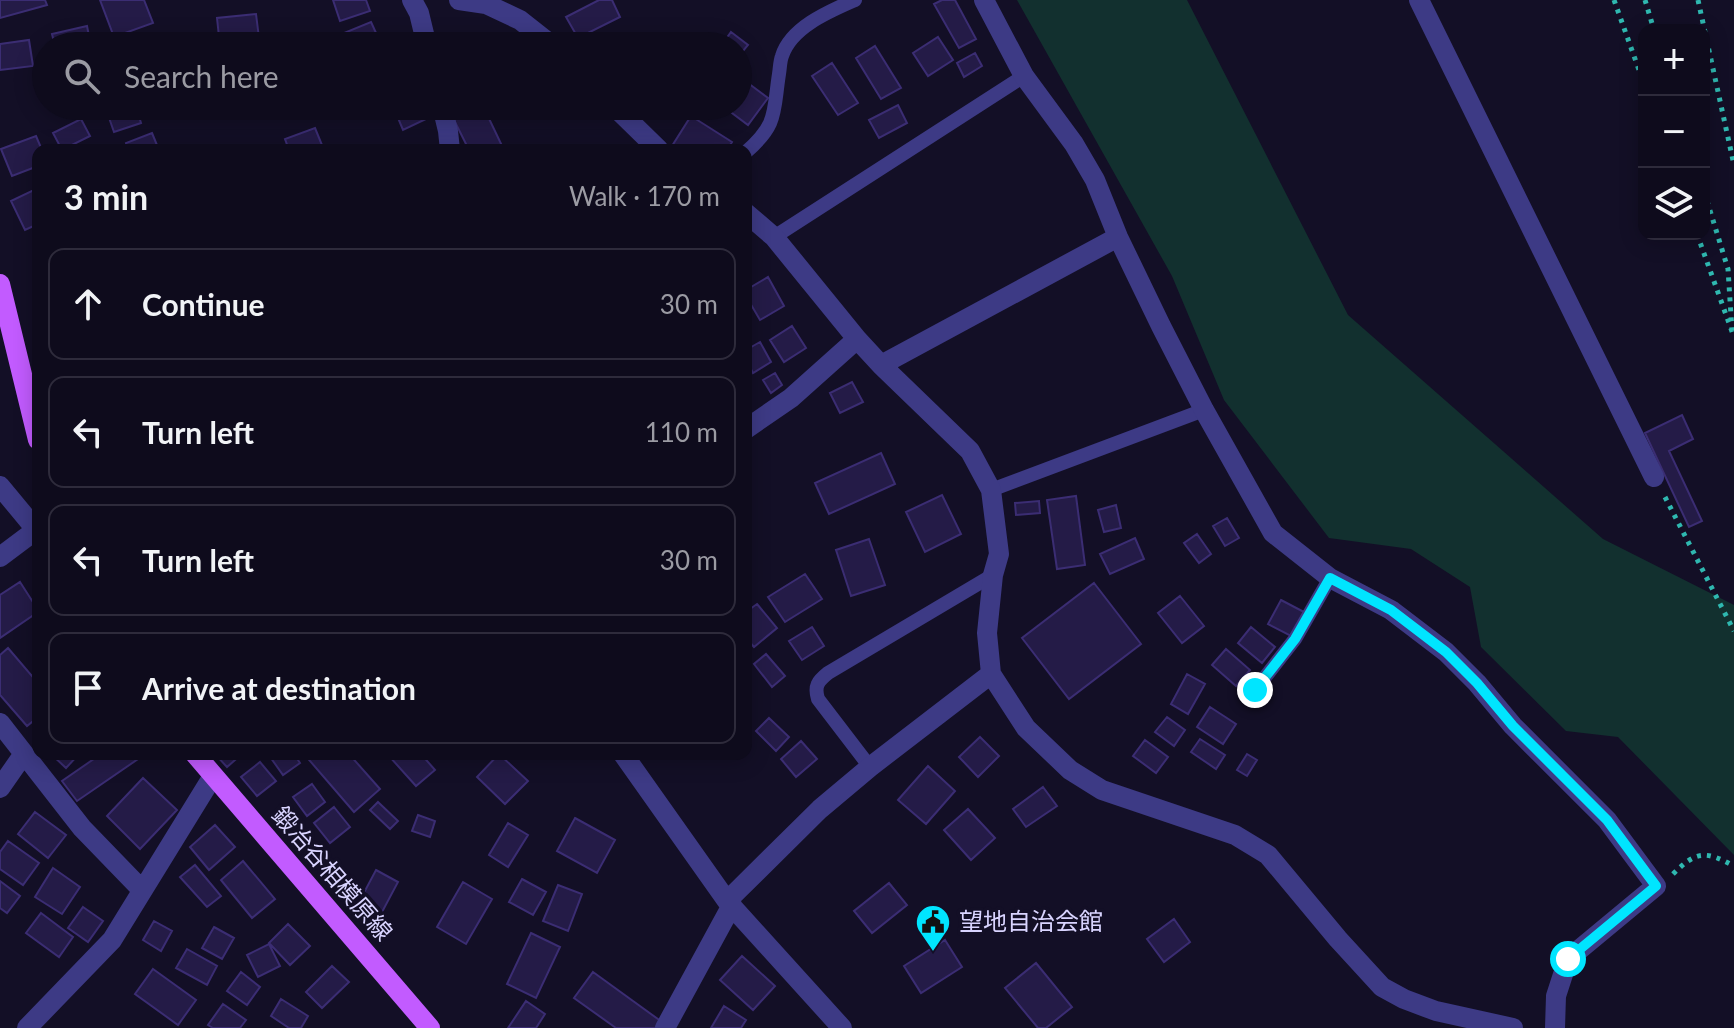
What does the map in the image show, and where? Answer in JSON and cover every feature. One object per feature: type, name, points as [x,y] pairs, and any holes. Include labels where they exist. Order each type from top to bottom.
[{"type":"main road","points":[[0,284],[32,415]]},
{"type":"main road","name":"鍛冶谷相模原線","points":[[200,760],[430,1028]]},
{"type":"street","points":[[412,0],[424,32]]},
{"type":"street","points":[[459,0],[486,4],[520,20],[535,32]]},
{"type":"street","points":[[984,0],[1024,76],[1074,144],[1095,180],[1118,237],[1161,326],[1273,533],[1330,578],[1391,610],[1446,652],[1513,726],[1607,820],[1656,886],[1568,959],[1556,996],[1555,1028]]},
{"type":"street","points":[[1419,0],[1654,477]]},
{"type":"street","points":[[445,120],[449,144]]},
{"type":"street","points":[[628,120],[653,144]]},
{"type":"street","points":[[752,218],[774,237],[881,365],[970,451],[991,490],[999,554],[993,575],[987,633],[991,674],[1026,728],[1070,770],[1102,790],[1235,835],[1268,855],[1382,987],[1436,1011],[1513,1028]]},
{"type":"street","points":[[881,365],[1118,237]]},
{"type":"street","points":[[752,425],[791,398],[857,339]]},
{"type":"street","points":[[0,486],[32,525]]},
{"type":"street","points":[[0,557],[32,535]]},
{"type":"street","points":[[665,1028],[729,903],[820,809],[991,674]]},
{"type":"street","points":[[0,723],[82,828],[142,890]]},
{"type":"street","points":[[0,788],[23,755]]},
{"type":"street","points":[[627,760],[729,903],[842,1028]]},
{"type":"street","points":[[27,1028],[112,940],[213,776]]},
{"type":"lane","points":[[752,147],[769,126],[776,107],[782,54],[796,34],[819,16],[855,0]]},
{"type":"lane","points":[[774,237],[1024,76]]},
{"type":"lane","points":[[991,490],[1204,410]]},
{"type":"lane","points":[[870,767],[818,699],[818,681],[993,575]]},
{"type":"lane","points":[[1255,690],[1295,639],[1330,578]]},
{"type":"path","points":[[1614,0],[1638,67]]},
{"type":"path","points":[[1645,0],[1652,24]]},
{"type":"path","points":[[1698,0],[1734,165]]},
{"type":"path","points":[[1710,210],[1728,269],[1733,334]]},
{"type":"path","points":[[1699,240],[1733,334]]},
{"type":"path","points":[[1654,477],[1734,631]]},
{"type":"path","points":[[1656,886],[1685,862],[1699,855],[1712,854],[1734,866]]},
{"type":"green space","points":[[1017,0],[1187,0],[1348,315],[1603,539],[1734,605],[1734,855],[1618,737],[1566,731],[1481,647],[1470,587],[1411,549],[1329,538],[1224,400],[1172,276]]},
{"type":"building","points":[[0,0],[45,0],[47,5],[0,18]]},
{"type":"building","points":[[100,0],[144,0],[153,23],[128,32],[112,32]]},
{"type":"building","points":[[333,0],[366,0],[370,11],[340,21]]},
{"type":"building","points":[[599,0],[612,0],[620,17],[590,32],[575,32],[566,17]]},
{"type":"building","points":[[942,0],[955,0],[976,39],[959,48],[934,4]]},
{"type":"building","points":[[256,14],[258,32],[218,32],[217,18]]},
{"type":"building","points":[[371,22],[376,32],[346,32]]},
{"type":"building","points":[[87,26],[88,32],[61,32]]},
{"type":"building","points":[[938,37],[953,60],[928,76],[913,53]]},
{"type":"building","points":[[29,40],[32,66],[0,70],[0,44]]},
{"type":"building","points":[[875,46],[901,88],[881,99],[856,58]]},
{"type":"building","points":[[975,53],[982,66],[964,77],[957,63]]},
{"type":"building","points":[[832,63],[858,103],[838,115],[812,76]]},
{"type":"building","points":[[752,86],[768,98],[752,120]]},
{"type":"building","points":[[898,105],[907,123],[879,138],[869,120]]},
{"type":"building","points":[[82,120],[90,136],[74,144],[59,144],[53,133]]},
{"type":"building","points":[[110,120],[140,120],[141,123],[114,132]]},
{"type":"building","points":[[399,120],[424,120],[403,130]]},
{"type":"building","points":[[454,120],[490,120],[501,144],[466,144]]},
{"type":"building","points":[[688,120],[697,120],[732,142],[731,144],[673,144]]},
{"type":"building","points":[[315,128],[322,144],[287,144],[285,139]]},
{"type":"building","points":[[152,133],[157,144],[126,144]]},
{"type":"building","points":[[36,136],[39,144],[32,144],[32,168],[12,176],[1,149]]},
{"type":"building","points":[[32,191],[32,227],[25,230],[11,201]]},
{"type":"building","points":[[768,277],[784,306],[760,320],[752,306],[752,286]]},
{"type":"building","points":[[792,326],[806,348],[784,362],[770,340]]},
{"type":"building","points":[[760,342],[771,362],[753,373],[752,371],[752,347]]},
{"type":"building","points":[[775,373],[782,385],[771,393],[763,380]]},
{"type":"building","points":[[852,382],[863,402],[840,413],[830,393]]},
{"type":"building","points":[[1682,415],[1693,439],[1669,451],[1702,521],[1689,527],[1645,433]]},
{"type":"building","points":[[881,453],[895,484],[829,514],[815,483]]},
{"type":"building","points":[[942,495],[961,534],[925,552],[906,512]]},
{"type":"building","points":[[1076,496],[1085,565],[1057,569],[1047,500]]},
{"type":"building","points":[[1039,501],[1040,513],[1016,515],[1015,503]]},
{"type":"building","points":[[1116,505],[1121,528],[1104,532],[1098,510]]},
{"type":"building","points":[[1227,518],[1239,538],[1225,546],[1213,526]]},
{"type":"building","points":[[1197,534],[1211,554],[1199,563],[1184,543]]},
{"type":"building","points":[[1135,538],[1144,559],[1110,574],[1100,554]]},
{"type":"building","points":[[869,539],[885,585],[851,596],[836,550]]},
{"type":"building","points":[[805,574],[822,599],[785,622],[768,597]]},
{"type":"building","points":[[20,582],[32,601],[32,616],[0,638],[0,595]]},
{"type":"building","points":[[1094,583],[1141,644],[1069,699],[1022,638]]},
{"type":"building","points":[[1180,596],[1204,626],[1182,643],[1158,613]]},
{"type":"building","points":[[1281,600],[1304,612],[1291,636],[1268,624]]},
{"type":"building","points":[[757,604],[777,628],[754,647],[752,645],[752,608]]},
{"type":"building","points":[[812,627],[824,646],[802,660],[789,641]]},
{"type":"building","points":[[1251,627],[1275,647],[1262,663],[1238,643]]},
{"type":"building","points":[[8,648],[32,676],[32,722],[27,726],[0,695],[0,655]]},
{"type":"building","points":[[1226,649],[1250,670],[1236,686],[1212,665]]},
{"type":"building","points":[[766,654],[785,676],[772,687],[754,664]]},
{"type":"building","points":[[1187,674],[1205,684],[1188,714],[1171,704]]},
{"type":"building","points":[[1210,707],[1236,724],[1223,744],[1197,727]]},
{"type":"building","points":[[1167,717],[1185,730],[1174,746],[1155,732]]},
{"type":"building","points":[[769,718],[789,737],[776,751],[756,731]]},
{"type":"building","points":[[980,737],[999,756],[978,777],[959,757]]},
{"type":"building","points":[[1200,739],[1225,755],[1216,769],[1191,752]]},
{"type":"building","points":[[1145,740],[1168,757],[1156,773],[1133,756]]},
{"type":"building","points":[[801,741],[817,759],[796,777],[781,759]]},
{"type":"building","points":[[1247,754],[1257,760],[1247,776],[1237,770]]},
{"type":"building","points":[[57,760],[73,760],[66,768]]},
{"type":"building","points":[[92,760],[137,760],[77,801],[62,781]]},
{"type":"building","points":[[221,760],[235,760],[227,767]]},
{"type":"building","points":[[272,760],[298,760],[300,763],[283,775]]},
{"type":"building","points":[[309,760],[354,760],[380,789],[354,812]]},
{"type":"building","points":[[393,760],[426,760],[435,770],[416,786]]},
{"type":"building","points":[[493,760],[505,760],[528,781],[505,804],[477,777]]},
{"type":"building","points":[[260,762],[276,781],[257,796],[241,777]]},
{"type":"building","points":[[928,766],[955,791],[926,824],[898,800]]},
{"type":"building","points":[[143,778],[177,810],[140,849],[107,816]]},
{"type":"building","points":[[312,784],[325,802],[307,816],[293,797]]},
{"type":"building","points":[[1043,787],[1057,806],[1026,827],[1013,809]]},
{"type":"building","points":[[378,802],[398,821],[390,829],[370,810]]},
{"type":"building","points":[[334,807],[350,827],[330,843],[314,823]]},
{"type":"building","points":[[968,809],[995,838],[971,860],[944,830]]},
{"type":"building","points":[[35,812],[66,835],[48,858],[18,834]]},
{"type":"building","points":[[418,815],[435,821],[430,837],[412,831]]},
{"type":"building","points":[[575,818],[615,840],[597,873],[557,851]]},
{"type":"building","points":[[508,823],[528,835],[508,867],[489,855]]},
{"type":"building","points":[[215,825],[235,847],[209,870],[190,847]]},
{"type":"building","points":[[8,841],[39,863],[23,885],[0,869],[0,852]]},
{"type":"building","points":[[243,861],[275,899],[252,918],[221,880]]},
{"type":"building","points":[[195,865],[221,896],[207,907],[180,877]]},
{"type":"building","points":[[53,868],[80,887],[62,914],[35,897]]},
{"type":"building","points":[[376,870],[398,882],[381,914],[359,902]]},
{"type":"building","points":[[522,879],[546,892],[533,915],[509,902]]},
{"type":"building","points":[[0,881],[20,896],[7,913],[0,908]]},
{"type":"building","points":[[463,882],[492,899],[466,944],[437,927]]},
{"type":"building","points":[[889,883],[907,905],[872,933],[854,911]]},
{"type":"building","points":[[558,885],[582,894],[568,931],[543,921]]},
{"type":"building","points":[[83,907],[103,921],[88,942],[68,928]]},
{"type":"building","points":[[41,913],[73,937],[59,957],[26,933]]},
{"type":"building","points":[[1174,919],[1190,942],[1164,962],[1147,939]]},
{"type":"building","points":[[154,921],[172,931],[161,951],[143,940]]},
{"type":"building","points":[[288,924],[310,946],[290,965],[269,943]]},
{"type":"building","points":[[214,927],[234,938],[222,959],[202,948]]},
{"type":"building","points":[[531,933],[560,947],[536,998],[507,984]]},
{"type":"building","points":[[945,940],[962,967],[921,993],[904,966]]},
{"type":"building","points":[[269,944],[280,966],[258,977],[247,955]]},
{"type":"building","points":[[187,949],[217,966],[207,985],[176,968]]},
{"type":"building","points":[[742,956],[775,986],[753,1010],[720,980]]},
{"type":"building","points":[[1036,963],[1072,1007],[1046,1028],[1038,1028],[1005,988]]},
{"type":"building","points":[[332,966],[349,982],[322,1008],[306,992]]},
{"type":"building","points":[[153,969],[196,1000],[178,1025],[135,994]]},
{"type":"building","points":[[241,972],[260,987],[247,1005],[227,991]]},
{"type":"building","points":[[593,972],[662,1022],[658,1028],[616,1028],[574,998]]},
{"type":"building","points":[[281,999],[308,1016],[301,1028],[289,1028],[271,1016]]},
{"type":"building","points":[[526,1001],[545,1014],[536,1028],[508,1028]]},
{"type":"building","points":[[223,1004],[246,1020],[240,1028],[213,1028],[208,1025]]},
{"type":"building","points":[[724,1006],[746,1020],[741,1028],[711,1028]]},
{"type":"place","name":"望地自治会館","points":[[933,953]]},
{"type":"route","points":[[1255,690],[1295,639],[1330,578],[1391,610],[1446,652],[1513,726],[1607,820],[1656,886],[1568,959]]}]
